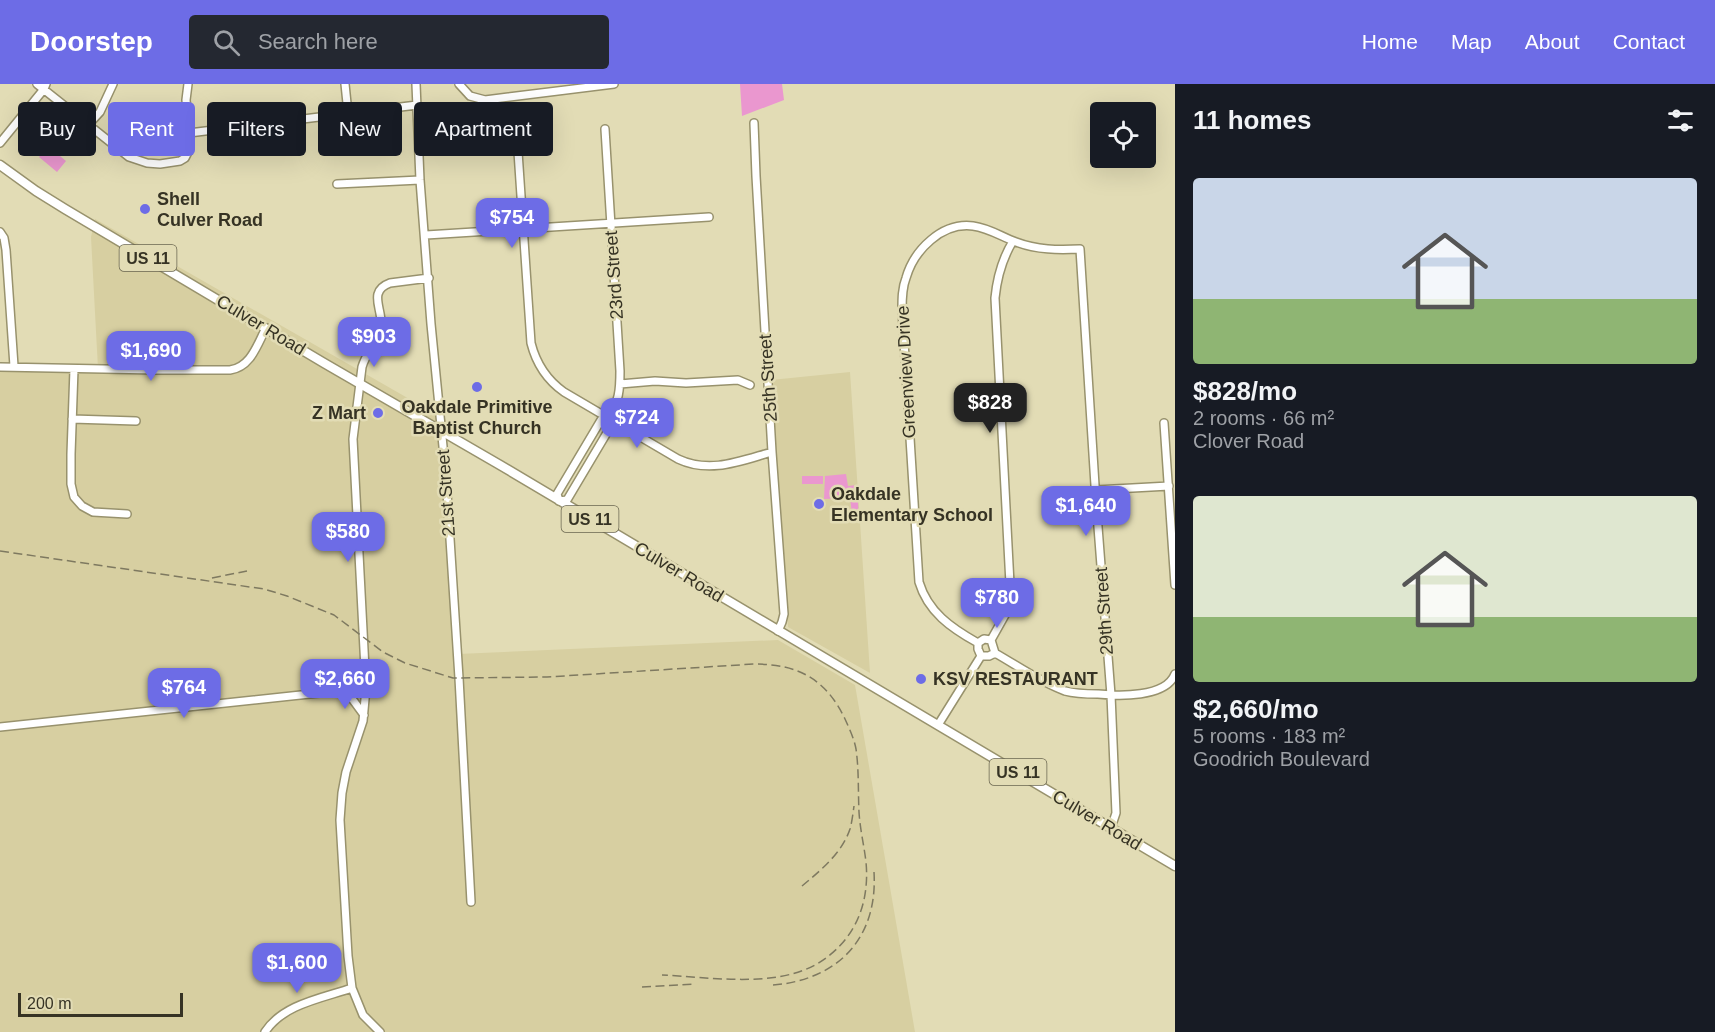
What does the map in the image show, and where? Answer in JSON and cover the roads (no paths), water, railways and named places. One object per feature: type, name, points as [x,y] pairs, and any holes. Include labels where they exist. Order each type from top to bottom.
[{"type":"main road","name":"Culver Road","points":[[0,165],[64,209],[441,432],[452,443],[559,501],[1175,866]]},
{"type":"street","points":[[37,84],[45,87],[62,102]]},
{"type":"street","points":[[96,116],[113,84]]},
{"type":"street","points":[[186,102],[188,84]]},
{"type":"street","points":[[345,84],[347,102]]},
{"type":"street","name":"21st Street","points":[[416,84],[417,102]]},
{"type":"street","points":[[459,84],[470,96],[485,100],[614,84]]},
{"type":"street","points":[[0,143],[45,87]]},
{"type":"street","points":[[195,132],[318,116]]},
{"type":"street","name":"25th Street","points":[[754,123],[772,452],[784,614],[778,631]]},
{"type":"street","name":"23rd Street","points":[[605,129],[620,384],[617,404],[609,418],[602,420],[595,430],[557,494],[559,501],[567,500],[608,431],[611,424],[609,418]]},
{"type":"street","points":[[96,131],[108,141]]},
{"type":"street","points":[[128,156],[154,164],[173,163],[186,156]]},
{"type":"street","name":"21st Street","points":[[419,156],[446,477],[471,902]]},
{"type":"street","points":[[518,156],[531,343],[541,368],[553,383],[564,392],[678,459],[697,466],[718,466],[772,452]]},
{"type":"street","points":[[337,184],[420,180]]},
{"type":"street","points":[[426,235],[709,217]]},
{"type":"street","name":"Greenview Drive","points":[[978,643],[947,624],[938,615],[926,599],[919,582],[902,296],[906,277],[914,259],[928,244],[943,232],[962,226],[976,226],[1013,241],[1039,248],[1080,249]]},
{"type":"street","points":[[0,232],[4,238],[4,284],[14,366]]},
{"type":"street","points":[[1013,241],[1001,266],[995,298],[1010,584],[1005,615],[991,640],[995,652],[1038,678],[1074,693],[1111,695],[1148,693],[1162,687],[1173,679],[1175,674]]},
{"type":"street","name":"29th Street","points":[[1080,249],[1111,695],[1116,813],[1111,828]]},
{"type":"street","points":[[380,1032],[363,1015],[352,988],[348,956],[340,806],[346,772],[360,734],[366,687],[353,438],[364,360],[380,331],[377,298],[379,291],[385,285],[429,278]]},
{"type":"street","points":[[0,367],[236,369],[248,361],[266,328]]},
{"type":"street","points":[[74,369],[71,484],[75,497],[82,506],[93,512],[127,514]]},
{"type":"street","points":[[620,384],[655,381],[686,383],[738,381],[750,385]]},
{"type":"street","points":[[72,418],[135,421]]},
{"type":"street","points":[[1164,423],[1175,585]]},
{"type":"street","points":[[1096,490],[1169,486]]},
{"type":"street","points":[[981,656],[978,643],[984,639],[991,640]]},
{"type":"street","points":[[981,656],[989,656],[995,652]]},
{"type":"street","points":[[938,725],[981,656]]},
{"type":"street","points":[[0,728],[366,687]]},
{"type":"street","points":[[341,689],[364,715]]},
{"type":"street","points":[[265,1032],[276,1019],[287,1012],[352,988]]},
{"type":"railway","points":[[0,551],[264,589],[334,615],[383,652],[405,663],[453,678],[547,677],[754,664],[784,667],[809,677],[819,684],[837,705],[850,730],[856,749],[860,818],[867,878],[862,908],[857,921],[840,946],[829,956],[815,965],[780,977],[720,979],[662,975]]},
{"type":"railway","points":[[212,578],[247,571]]},
{"type":"railway","points":[[802,886],[842,846],[850,829],[854,806]]},
{"type":"railway","points":[[773,985],[817,975],[835,964],[849,951],[861,935],[869,917],[874,872]]},
{"type":"railway","points":[[642,987],[695,984]]},
{"type":"place","name":"Shell Culver Road","points":[[145,209]]},
{"type":"place","name":"Oakdale Primitive Baptist Church","points":[[477,387]]},
{"type":"place","name":"Z Mart","points":[[378,413]]},
{"type":"place","name":"Oakdale Elementary School","points":[[819,504]]},
{"type":"place","name":"KSV RESTAURANT","points":[[921,679]]}]
